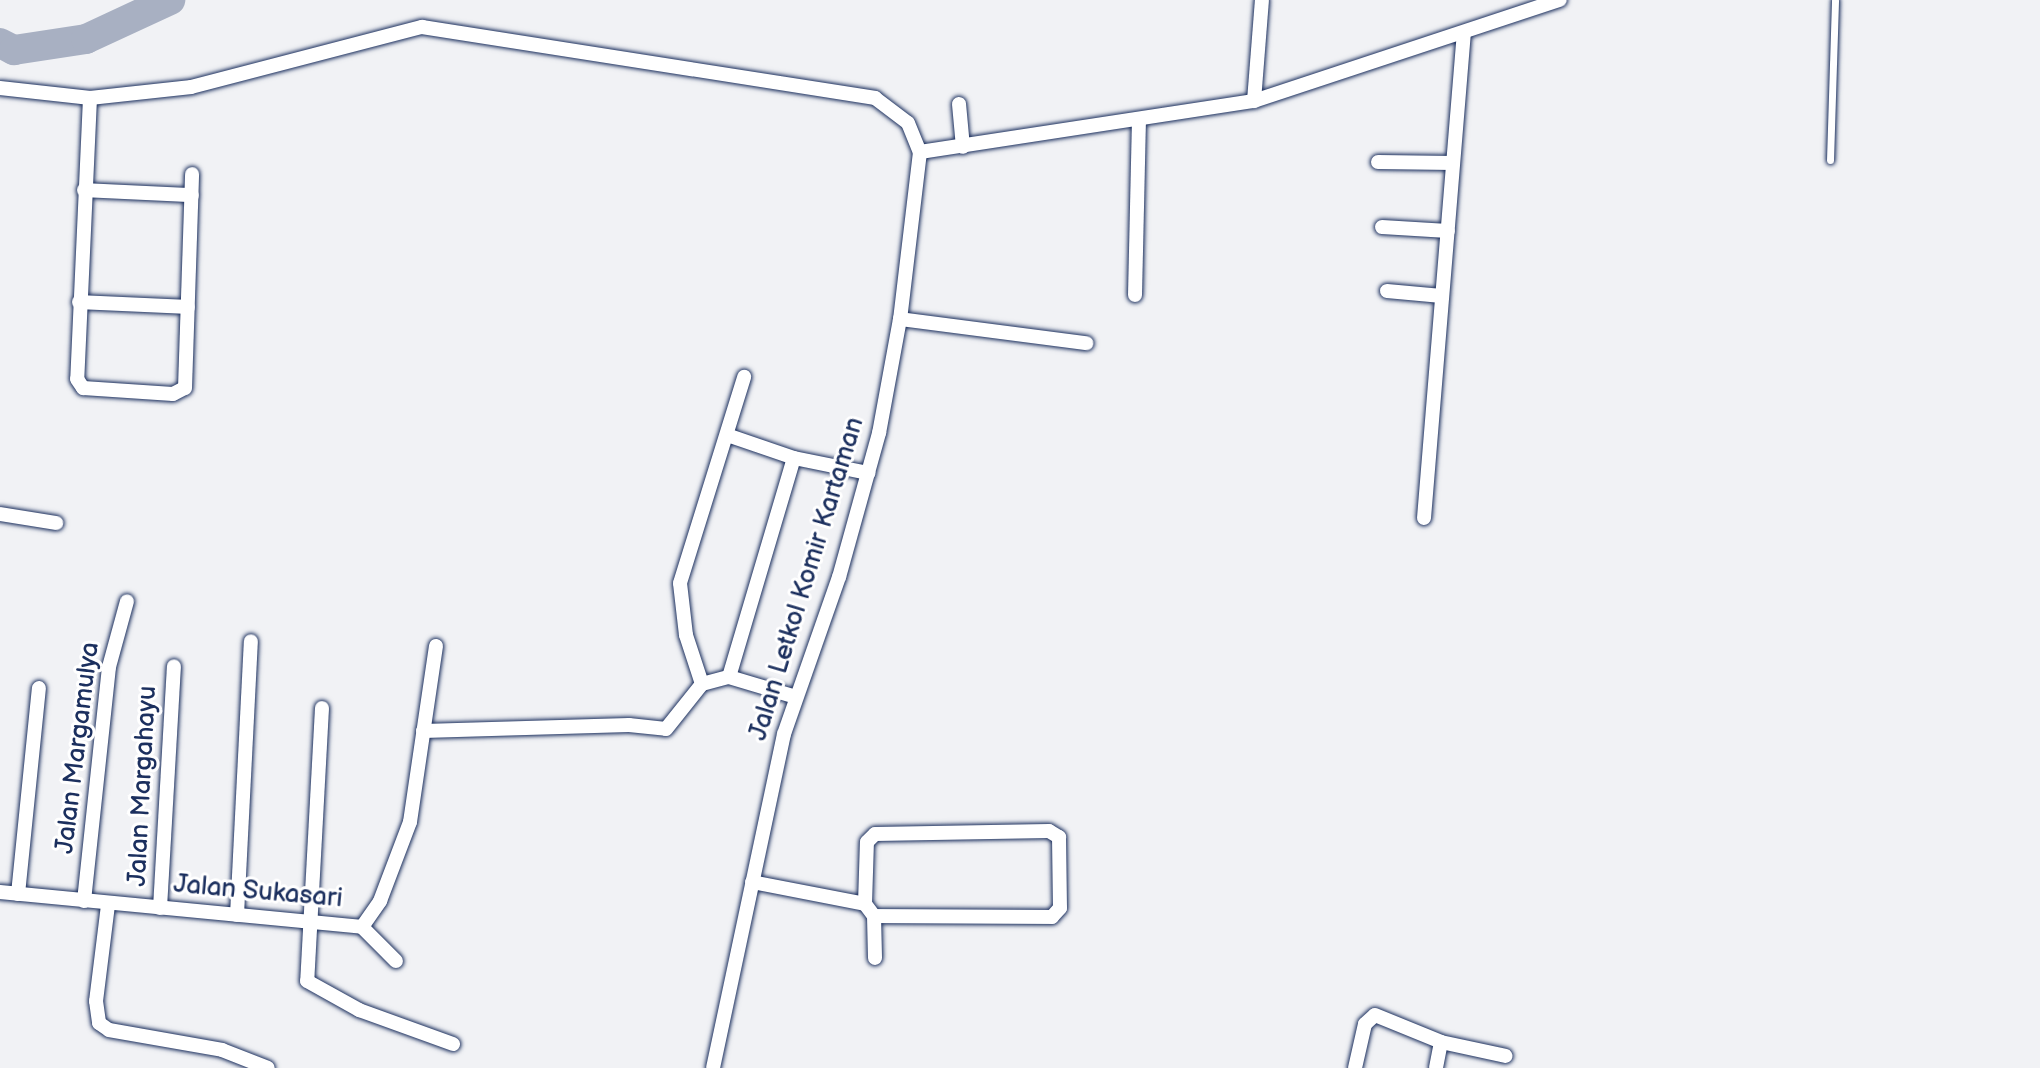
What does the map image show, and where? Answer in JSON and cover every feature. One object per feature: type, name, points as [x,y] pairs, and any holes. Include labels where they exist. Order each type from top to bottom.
[{"type":"street","points":[[1254,101],[1262,0]]},
{"type":"street","points":[[0,88],[90,98],[191,87],[422,27],[875,98],[908,123],[920,152],[1254,101],[1560,0]]},
{"type":"street","points":[[1424,518],[1464,34]]},
{"type":"street","points":[[90,98],[79,302],[80,385],[171,394],[181,392],[186,383],[192,174]]},
{"type":"street","points":[[959,104],[963,147]]},
{"type":"street","points":[[1135,295],[1139,119]]},
{"type":"street","name":"Jalan Letkol Komir Kartaman","points":[[713,1068],[752,882],[796,697],[839,577],[868,473],[900,319],[920,152]]},
{"type":"street","points":[[1378,162],[1453,163]]},
{"type":"street","points":[[84,190],[192,195]]},
{"type":"street","points":[[1382,227],[1448,231]]},
{"type":"street","points":[[1387,291],[1442,296]]},
{"type":"street","points":[[79,302],[188,307]]},
{"type":"street","points":[[900,319],[1086,343]]},
{"type":"street","points":[[702,684],[686,635],[680,583],[744,377]]},
{"type":"street","points":[[727,435],[794,458],[868,473]]},
{"type":"street","points":[[729,677],[794,458]]},
{"type":"street","points":[[0,514],[56,523]]},
{"type":"street","name":"Jalan Margamulya","points":[[84,901],[109,667],[127,601]]},
{"type":"street","points":[[237,915],[251,641]]},
{"type":"street","name":"Jalan Sukasari","points":[[0,892],[108,905],[311,919],[362,927],[380,901],[401,850],[436,646]]},
{"type":"street","name":"Jalan Margahayu","points":[[160,908],[174,666]]},
{"type":"street","points":[[423,731],[629,725],[666,729],[702,684],[729,677],[796,697]]},
{"type":"street","points":[[18,894],[39,688]]},
{"type":"street","points":[[322,708],[306,977],[310,986],[453,1044]]},
{"type":"street","points":[[752,882],[870,910],[1054,916],[1060,908],[1059,837],[1049,831],[875,834],[867,845],[870,910],[875,958]]},
{"type":"street","points":[[108,905],[96,1001],[101,1026],[222,1050],[268,1068]]},
{"type":"street","points":[[362,927],[396,961]]},
{"type":"street","points":[[1355,1068],[1364,1027],[1374,1016],[1441,1042],[1506,1056]]},
{"type":"street","points":[[1436,1068],[1441,1042]]},
{"type":"lane","points":[[1830,160],[1835,0]]},
{"type":"waterway","points":[[0,43],[14,50],[86,39],[170,0]]}]
